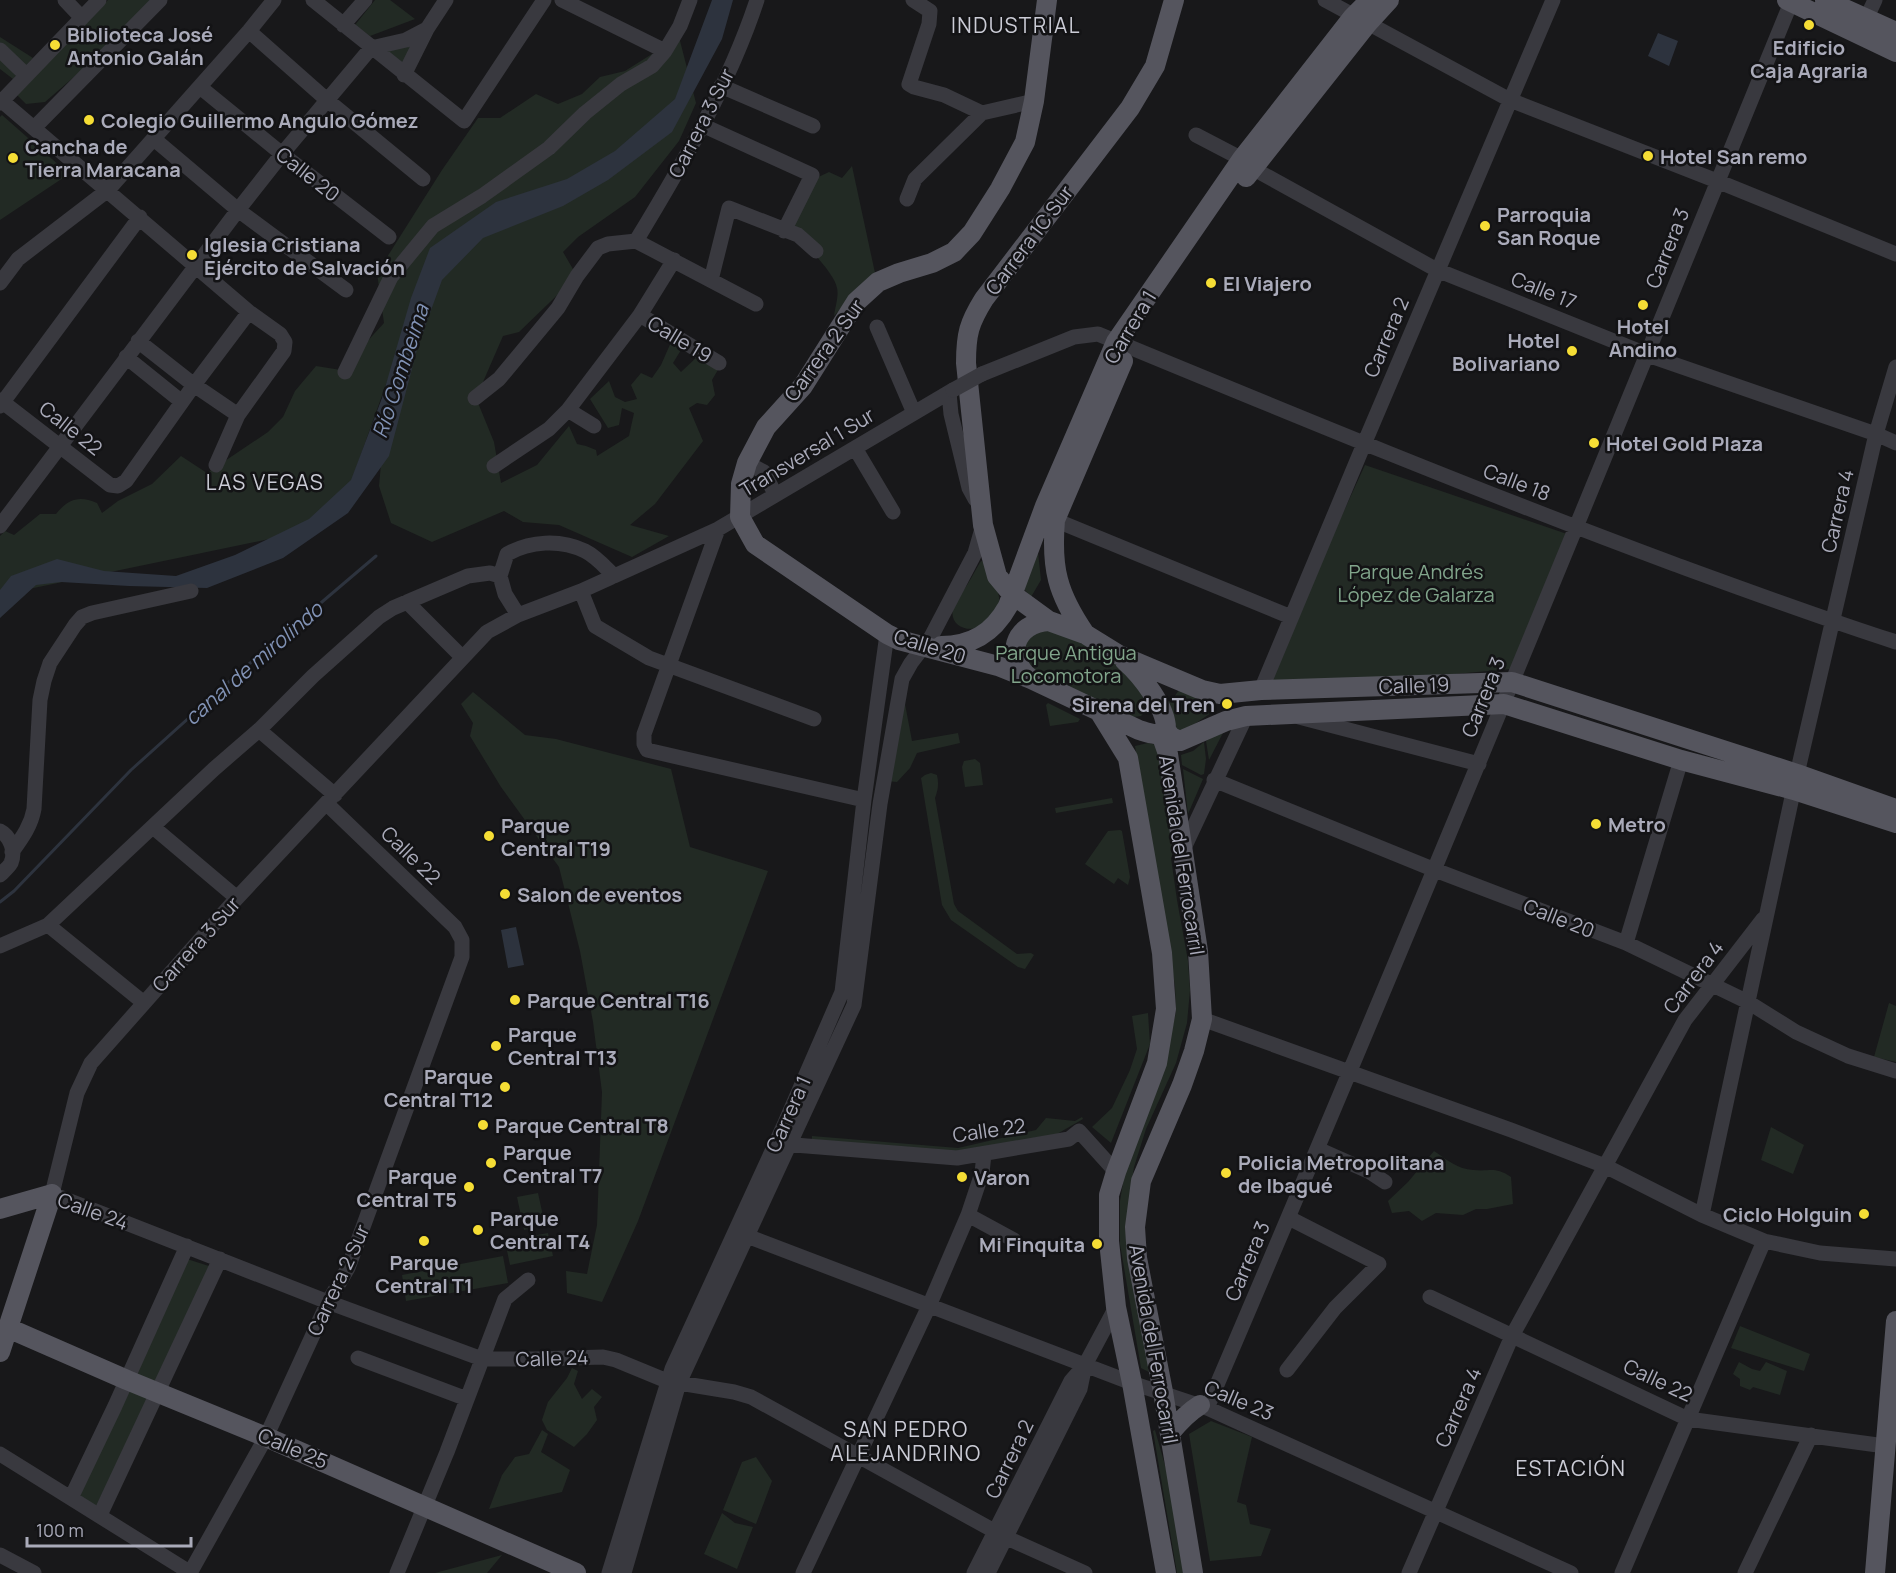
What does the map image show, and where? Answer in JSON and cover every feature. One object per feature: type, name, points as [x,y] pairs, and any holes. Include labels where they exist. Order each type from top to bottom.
[{"type":"main road","name":"Carrera 2 Sur","points":[[740,517],[741,484],[747,463],[766,427],[803,386],[856,302],[878,282],[932,263],[954,252],[972,232],[1000,189],[1025,142],[1034,101],[1047,0]]},
{"type":"main road","name":"Carrera 1C Sur","points":[[983,525],[966,363],[966,341],[972,318],[984,299],[1130,108],[1155,66],[1174,0]]},
{"type":"main road","name":"Carrera 1","points":[[924,646],[958,646],[985,634],[1002,617],[1045,506],[1122,345],[1247,164],[1360,20],[1370,0]]},
{"type":"main road","name":"Carrera 1","points":[[1360,20],[1389,0]]},
{"type":"main road","points":[[1825,0],[1896,32]]},
{"type":"main road","points":[[1790,1],[1896,52]]},
{"type":"main road","name":"Carrera 1","points":[[1084,633],[1060,592],[1054,568],[1055,520],[1122,345]]},
{"type":"main road","name":"Calle 20","points":[[740,517],[755,544],[887,634],[899,640],[998,666],[1165,738]]},
{"type":"main road","name":"Calle 19","points":[[983,525],[997,576],[1012,594],[1049,621],[1084,633],[1119,655],[1210,693],[1512,682],[1896,823]]},
{"type":"main road","points":[[1031,679],[1017,664],[1016,643],[1021,633],[1029,626],[1049,621]]},
{"type":"main road","name":"Avenida del Ferrocarril","points":[[1119,655],[1134,668],[1152,694],[1166,723],[1165,738],[1198,951],[1202,1019],[1182,1085],[1141,1181],[1135,1227],[1137,1258],[1163,1392],[1193,1573]]},
{"type":"main road","points":[[1316,688],[1311,701],[1312,706],[1320,712]]},
{"type":"main road","points":[[1261,690],[1277,708],[1287,714]]},
{"type":"main road","name":"Calle 19","points":[[1165,738],[1235,717],[1504,704],[1681,760],[1896,809]]},
{"type":"main road","name":"Avenida del Ferrocarril","points":[[1099,711],[1128,758],[1162,953],[1166,1009],[1157,1063],[1109,1195],[1109,1241],[1116,1307],[1166,1573]]},
{"type":"main road","points":[[1799,786],[1830,806],[1896,828]]},
{"type":"main road","name":"Calle 24","points":[[0,1209],[52,1194]]},
{"type":"main road","name":"Carrera 3 Sur","points":[[0,1352],[52,1194]]},
{"type":"main road","points":[[1875,1573],[1896,1321]]},
{"type":"main road","name":"Calle 25","points":[[8,1328],[426,1506],[576,1573]]},
{"type":"main road","points":[[1170,1433],[1184,1416],[1203,1407]]},
{"type":"street","points":[[64,0],[82,18]]},
{"type":"street","points":[[99,0],[1,102],[108,190],[249,312],[280,334],[285,342],[284,351],[238,415],[216,465]]},
{"type":"street","points":[[34,128],[160,0]]},
{"type":"street","points":[[0,270],[18,259],[108,190],[274,0]]},
{"type":"street","points":[[313,0],[464,121],[544,0]]},
{"type":"street","points":[[343,26],[365,0]]},
{"type":"street","points":[[404,75],[427,29],[446,0]]},
{"type":"street","points":[[562,0],[665,51]]},
{"type":"street","points":[[345,372],[391,277],[433,226],[482,196],[549,148],[585,113],[612,91],[652,66],[665,51],[680,26],[690,0]]},
{"type":"street","name":"Carrera 3 Sur","points":[[636,241],[702,125],[750,23],[758,0]]},
{"type":"street","points":[[913,0],[930,11],[909,84],[944,95],[982,112]]},
{"type":"street","points":[[1325,0],[1510,100],[1896,254]]},
{"type":"street","name":"Carrera 2","points":[[1261,690],[1552,0]]},
{"type":"street","points":[[1866,19],[1875,0]]},
{"type":"street","name":"Carrera 3","points":[[1203,1407],[1289,1218],[1351,1073],[1577,528],[1790,1]]},
{"type":"street","points":[[0,526],[195,265],[282,154],[371,48],[406,40],[427,29]]},
{"type":"street","points":[[249,31],[327,100],[423,179]]},
{"type":"street","points":[[0,51],[26,75]]},
{"type":"street","points":[[721,86],[813,126]]},
{"type":"street","name":"Calle 20","points":[[200,87],[389,237]]},
{"type":"street","points":[[907,199],[915,179],[982,112],[1034,101]]},
{"type":"street","points":[[702,125],[812,175],[784,231]]},
{"type":"street","name":"Calle 17","points":[[1196,135],[1437,270],[1647,353],[1896,443]]},
{"type":"street","points":[[154,139],[238,210],[346,290]]},
{"type":"street","points":[[711,280],[729,207],[798,235],[816,251]]},
{"type":"street","points":[[1,403],[140,218]]},
{"type":"street","points":[[475,398],[499,379],[551,317],[598,248],[608,244],[636,241],[756,304]]},
{"type":"street","points":[[0,284],[18,259]]},
{"type":"street","points":[[494,466],[549,429],[568,410],[640,315],[674,260]]},
{"type":"street","points":[[126,357],[182,402],[249,312]]},
{"type":"street","name":"Calle 19","points":[[640,315],[719,363]]},
{"type":"street","points":[[877,327],[914,413]]},
{"type":"street","name":"Transversal 1 Sur","points":[[518,615],[581,591],[718,529],[982,374],[1074,337],[1098,334],[1122,345]]},
{"type":"street","points":[[138,341],[194,386],[238,415]]},
{"type":"street","name":"Calle 18","points":[[1122,345],[1577,528],[1833,622],[1896,642]]},
{"type":"street","name":"Carrera 4","points":[[1409,1573],[1512,1336],[1685,1020],[1767,915],[1799,786],[1833,622],[1876,434],[1896,367]]},
{"type":"street","name":"Carrera 1C Sur","points":[[951,391],[951,414],[969,488],[981,504]]},
{"type":"street","name":"Calle 22","points":[[1,403],[110,485],[118,486],[126,481],[182,402]]},
{"type":"street","points":[[568,410],[594,426]]},
{"type":"street","points":[[855,448],[893,512]]},
{"type":"street","points":[[747,463],[764,472],[775,494]]},
{"type":"street","points":[[1055,520],[1291,617]]},
{"type":"street","name":"Carrera 1","points":[[609,1573],[673,1382],[783,1144],[854,1005],[880,804],[902,679],[931,637],[975,553],[983,525]]},
{"type":"street","points":[[718,529],[644,734],[644,744],[647,750],[864,800]]},
{"type":"street","points":[[518,615],[505,594],[500,576],[507,554],[520,546],[538,543],[564,544],[586,551],[614,576]]},
{"type":"street","points":[[0,946],[48,925],[379,616],[468,576],[490,573],[500,576]]},
{"type":"street","points":[[12,852],[29,825],[34,809],[40,700],[44,681],[50,663],[75,625],[92,613],[191,591]]},
{"type":"street","points":[[581,591],[595,626],[649,658],[814,719]]},
{"type":"street","points":[[407,603],[462,657]]},
{"type":"street","name":"Carrera 3 Sur","points":[[52,1194],[76,1094],[91,1063],[237,898],[462,657],[487,632],[518,615]]},
{"type":"street","name":"Carrera 1","points":[[624,1573],[673,1382],[747,1236],[842,992],[864,800],[887,634]]},
{"type":"street","points":[[1287,714],[1479,764]]},
{"type":"street","points":[[1183,850],[1246,716]]},
{"type":"street","name":"Calle 22","points":[[259,730],[331,799],[455,927],[462,940]]},
{"type":"street","points":[[1626,943],[1681,760]]},
{"type":"street","name":"Calle 20","points":[[1215,780],[1435,870],[1626,943],[1748,1002],[1806,1037],[1848,1056],[1896,1071]]},
{"type":"street","points":[[153,827],[237,898]]},
{"type":"street","points":[[0,831],[10,841],[12,852],[11,863],[0,875]]},
{"type":"street","points":[[1702,1215],[1767,915]]},
{"type":"street","points":[[48,925],[144,1003]]},
{"type":"street","name":"Carrera 2 Sur","points":[[191,1573],[266,1437],[328,1302],[348,1268],[462,957],[462,940]]},
{"type":"street","points":[[1202,1019],[1605,1166],[1702,1215],[1764,1241],[1820,1253],[1896,1258]]},
{"type":"street","name":"Calle 22","points":[[783,1144],[957,1158],[1069,1139],[1078,1131],[1116,1172]]},
{"type":"street","points":[[1318,1149],[1370,1172],[1384,1182]]},
{"type":"street","points":[[803,1573],[929,1306],[968,1215],[982,1173],[984,1154]]},
{"type":"street","name":"Calle 24","points":[[52,1194],[328,1302],[482,1359],[603,1357],[673,1382],[751,1397],[1001,1535],[1085,1573]]},
{"type":"street","points":[[968,1215],[1014,1240]]},
{"type":"street","points":[[1287,1370],[1335,1308],[1379,1264],[1289,1218]]},
{"type":"street","name":"Calle 23","points":[[747,1236],[1132,1383],[1203,1407],[1571,1573]]},
{"type":"street","points":[[1622,1573],[1764,1241]]},
{"type":"street","points":[[71,1498],[187,1246]]},
{"type":"street","points":[[100,1515],[220,1259]]},
{"type":"street","points":[[398,1573],[505,1299],[528,1280]]},
{"type":"street","name":"Calle 22","points":[[1430,1297],[1688,1419],[1885,1446]]},
{"type":"street","name":"Carrera 2","points":[[988,1573],[1001,1535],[1071,1381],[1085,1365],[1116,1307]]},
{"type":"street","points":[[358,1358],[467,1399]]},
{"type":"street","points":[[1745,1573],[1811,1435]]},
{"type":"street","points":[[0,1455],[191,1573]]},
{"type":"street","name":"Carrera 2","points":[[974,1573],[1001,1535]]},
{"type":"street","points":[[0,1556],[34,1573]]},
{"type":"green space","points":[[108,0],[163,0],[45,102],[26,104],[16,94]]},
{"type":"green space","points":[[375,0],[390,0],[415,19],[370,36],[355,25]]},
{"type":"green space","points":[[422,34],[405,67],[382,51]]},
{"type":"green space","points":[[0,37],[33,58],[13,79],[0,69]]},
{"type":"green space","points":[[679,37],[696,103],[679,141],[635,197],[578,237],[563,252],[577,276],[519,332],[503,336],[476,398],[494,442],[501,483],[537,465],[569,426],[577,444],[596,450],[597,456],[629,436],[634,413],[622,408],[619,425],[608,428],[590,399],[609,381],[615,397],[625,402],[637,399],[631,385],[641,373],[652,378],[661,365],[672,340],[684,345],[673,363],[681,372],[698,356],[722,363],[712,380],[715,395],[707,405],[697,403],[689,408],[703,441],[655,504],[630,525],[669,536],[632,557],[559,525],[523,522],[504,511],[432,542],[391,523],[379,486],[389,376],[350,485],[303,532],[0,595],[0,536],[5,531],[14,535],[40,514],[56,514],[65,505],[79,499],[97,503],[102,513],[118,501],[152,484],[181,456],[207,473],[268,432],[283,417],[295,391],[316,366],[341,370],[384,323],[377,273],[478,118],[500,118],[536,94],[558,104],[582,94],[600,77],[625,71]]},
{"type":"green space","points":[[2,115],[69,174],[0,220],[0,117]]},
{"type":"green space","points":[[852,166],[875,273],[834,316],[838,295],[835,282],[817,257],[790,228],[812,180],[829,172],[842,178]]},
{"type":"green space","name":"Parque Andrés López de Galarza","points":[[1365,465],[1567,534],[1511,669],[1387,680],[1272,681],[1293,622]]},
{"type":"green space","points":[[1038,552],[1041,580],[1031,597],[1024,589]]},
{"type":"green space","points":[[981,561],[984,562],[995,584],[999,602],[997,609],[983,626],[967,629],[955,621],[952,614],[954,605]]},
{"type":"green space","name":"Parque Antigua Locomotora","points":[[1045,630],[1083,644],[1118,663],[1136,685],[1143,698],[1146,711],[1141,716],[1134,717],[1047,681],[1024,660],[1029,636]]},
{"type":"green space","points":[[902,688],[912,741],[958,733],[960,743],[917,753],[910,768],[897,782],[887,781]]},
{"type":"green space","points":[[1179,690],[1213,703],[1214,711],[1184,731],[1177,729],[1167,702],[1172,700]]},
{"type":"green space","points":[[473,692],[525,735],[556,739],[671,769],[690,847],[768,871],[638,1221],[602,1302],[567,1293],[566,1271],[587,1274],[597,1225],[602,1092],[593,1022],[580,951],[559,867],[501,787],[470,736],[473,723],[461,704]]},
{"type":"green space","points":[[1048,703],[1080,719],[1078,722],[1050,726],[1046,705]]},
{"type":"green space","points":[[1224,731],[1209,760],[1206,741]]},
{"type":"green space","points":[[1204,742],[1206,759],[1204,774],[1201,775],[1182,765],[1181,755],[1193,751]]},
{"type":"green space","points":[[1148,743],[1158,745],[1175,849],[1171,858],[1188,961],[1190,990],[1187,1023],[1176,1063],[1146,1129],[1134,1167],[1129,1201],[1149,1372],[1141,1368],[1120,1244],[1120,1201],[1126,1165],[1164,1064],[1176,1012],[1175,986],[1135,746]]},
{"type":"green space","points":[[975,759],[980,763],[983,785],[965,787],[962,767],[964,761]]},
{"type":"green space","points":[[1183,769],[1203,779],[1188,814]]},
{"type":"green space","points":[[931,773],[937,775],[938,778],[935,798],[954,904],[958,911],[1017,954],[1031,953],[1034,955],[1025,969],[1018,967],[951,920],[942,905],[921,778]]},
{"type":"green space","points":[[1112,798],[1113,803],[1056,813],[1055,808]]},
{"type":"green space","points":[[1120,830],[1130,877],[1128,885],[1118,878],[1114,884],[1085,864],[1108,831]]},
{"type":"green space","points":[[1889,1003],[1896,1006],[1896,1062],[1874,1057]]},
{"type":"green space","points":[[1148,1013],[1150,1044],[1111,1143],[1092,1127],[1112,1108],[1130,1070],[1137,1049],[1132,1016]]},
{"type":"green space","points":[[1082,1117],[1083,1119],[1057,1134],[957,1152],[812,1141],[812,1136],[958,1148],[1036,1130],[1046,1118],[1075,1121]]},
{"type":"green space","points":[[1771,1127],[1804,1145],[1793,1174],[1761,1160]]},
{"type":"green space","points":[[1434,1151],[1462,1168],[1496,1170],[1511,1177],[1513,1204],[1476,1209],[1463,1215],[1436,1213],[1422,1221],[1409,1211],[1392,1213],[1388,1201],[1408,1182]]},
{"type":"green space","points":[[538,1193],[545,1225],[524,1230],[517,1197]]},
{"type":"green space","points":[[548,1233],[553,1256],[510,1265],[505,1241]]},
{"type":"green space","points":[[503,1256],[508,1283],[406,1301],[402,1275]]},
{"type":"green space","points":[[187,1259],[212,1267],[156,1384],[135,1373]]},
{"type":"green space","points":[[1740,1326],[1810,1354],[1804,1371],[1731,1348]]},
{"type":"green space","points":[[1739,1362],[1760,1371],[1766,1362],[1787,1371],[1780,1395],[1753,1387],[1750,1390],[1740,1386],[1740,1379],[1733,1374]]},
{"type":"green space","points":[[572,1368],[578,1371],[574,1384],[582,1399],[592,1389],[602,1397],[594,1407],[597,1420],[574,1447],[547,1430],[542,1420],[548,1402]]},
{"type":"green space","points":[[130,1384],[153,1394],[96,1506],[78,1495]]},
{"type":"green space","points":[[1211,1421],[1252,1437],[1237,1502],[1246,1505],[1250,1524],[1271,1529],[1261,1556],[1210,1561],[1189,1434]]},
{"type":"green space","points":[[542,1430],[548,1434],[541,1452],[570,1470],[562,1492],[489,1509],[502,1475],[515,1457],[529,1454]]},
{"type":"green space","points":[[1155,1430],[1168,1476],[1185,1573],[1177,1573],[1153,1431]]},
{"type":"green space","points":[[756,1457],[772,1481],[756,1524],[723,1510],[742,1462]]},
{"type":"green space","points":[[722,1513],[735,1523],[753,1527],[737,1569],[704,1554]]},
{"type":"green space","points":[[502,1555],[487,1573],[435,1573]]},
{"type":"water","name":"Río Combeima","points":[[712,0],[733,0],[722,39],[672,132],[608,180],[563,206],[483,238],[442,280],[418,346],[389,456],[348,513],[283,558],[207,588],[61,582],[36,585],[0,618],[0,590],[11,576],[57,559],[104,571],[176,576],[235,555],[309,519],[351,480],[382,398],[411,298],[430,248],[496,202],[567,179],[615,151],[675,99]]},
{"type":"water","points":[[1658,33],[1678,41],[1669,66],[1648,56]]},
{"type":"water","points":[[516,927],[524,965],[508,968],[501,930]]},
{"type":"waterway","name":"canal de mirolindo","points":[[0,902],[14,891],[131,770],[242,670],[376,556]]},
{"type":"place","name":"Edificio Caja Agraria","points":[[1809,25]]},
{"type":"place","name":"Biblioteca José Antonio Galán","points":[[55,45]]},
{"type":"place","name":"Colegio Guillermo Angulo Gómez","points":[[89,120]]},
{"type":"place","name":"Hotel San remo","points":[[1648,156]]},
{"type":"place","name":"Cancha de Tierra Maracana","points":[[13,158]]},
{"type":"place","name":"Parroquia San Roque","points":[[1485,226]]},
{"type":"place","name":"Iglesia Cristiana Ejército de Salvación","points":[[192,255]]},
{"type":"place","name":"El Viajero","points":[[1211,283]]},
{"type":"place","name":"Hotel Andino","points":[[1643,305]]},
{"type":"place","name":"Hotel Bolivariano","points":[[1572,351]]},
{"type":"place","name":"Hotel Gold Plaza","points":[[1594,443]]},
{"type":"place","name":"Sirena del Tren","points":[[1227,704]]},
{"type":"place","name":"Metro","points":[[1596,824]]},
{"type":"place","name":"Parque Central T19","points":[[489,836]]},
{"type":"place","name":"Salon de eventos","points":[[505,894]]},
{"type":"place","name":"Parque Central T16","points":[[515,1000]]},
{"type":"place","name":"Parque Central T13","points":[[496,1046]]},
{"type":"place","name":"Parque Central T12","points":[[505,1087]]},
{"type":"place","name":"Parque Central T8","points":[[483,1125]]},
{"type":"place","name":"Parque Central T7","points":[[491,1163]]},
{"type":"place","name":"Policia Metropolitana de Ibagué","points":[[1226,1173]]},
{"type":"place","name":"Varon","points":[[962,1177]]},
{"type":"place","name":"Parque Central T5","points":[[469,1187]]},
{"type":"place","name":"Ciclo Holguin","points":[[1864,1214]]},
{"type":"place","name":"Parque Central T4","points":[[478,1230]]},
{"type":"place","name":"Parque Central T1","points":[[424,1241]]},
{"type":"place","name":"Mi Finquita","points":[[1097,1244]]},
{"type":"district","name":"INDUSTRIAL","points":[[1016,25]]},
{"type":"district","name":"LAS VEGAS","points":[[265,482]]},
{"type":"district","name":"SAN PEDRO ALEJANDRINO","points":[[906,1441]]},
{"type":"district","name":"ESTACIÓN","points":[[1571,1468]]}]
